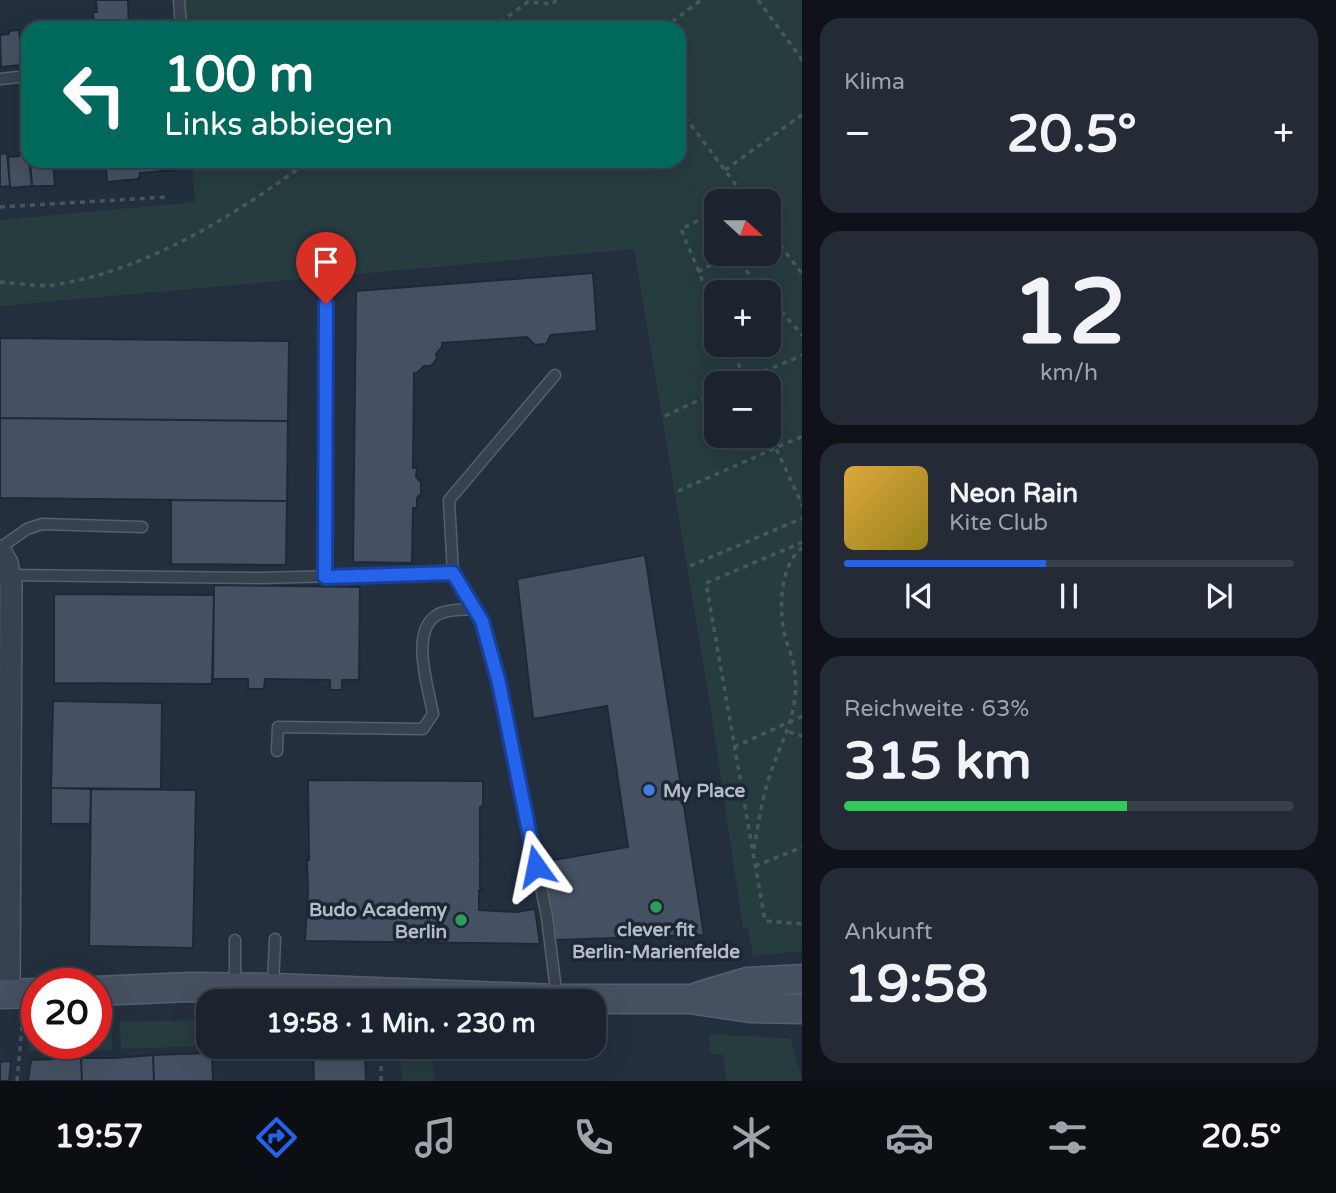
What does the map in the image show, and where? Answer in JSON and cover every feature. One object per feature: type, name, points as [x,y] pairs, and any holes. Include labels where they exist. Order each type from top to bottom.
[{"type":"main road","points":[[690,999],[748,982],[802,979]]},
{"type":"main road","points":[[112,991],[298,989]]},
{"type":"main road","points":[[606,1000],[690,999],[750,1008],[802,1009]]},
{"type":"street","points":[[0,550],[7,563],[9,575],[5,620],[18,993]]},
{"type":"lane","points":[[179,0],[180,21]]},
{"type":"lane","points":[[0,79],[18,78]]},
{"type":"lane","points":[[325,577],[326,304]]},
{"type":"lane","points":[[555,375],[449,500],[453,573],[482,621],[499,683],[547,917],[555,971],[563,989]]},
{"type":"lane","points":[[0,550],[27,529],[43,524],[142,527]]},
{"type":"lane","points":[[9,575],[325,577],[453,573]]},
{"type":"lane","points":[[277,751],[278,727],[423,729],[433,715],[421,648],[429,622],[438,613],[475,609]]},
{"type":"lane","points":[[273,988],[275,939]]},
{"type":"lane","points":[[235,940],[235,988]]},
{"type":"path","points":[[501,21],[528,1],[553,4],[556,0]]},
{"type":"path","points":[[673,21],[701,0]]},
{"type":"path","points":[[758,0],[802,61]]},
{"type":"path","points":[[724,170],[802,114]]},
{"type":"path","points":[[686,118],[739,189]]},
{"type":"path","points":[[0,282],[52,285],[107,271],[180,243],[257,198],[299,168]]},
{"type":"path","points":[[0,207],[168,197]]},
{"type":"path","points":[[704,218],[681,229],[704,286]]},
{"type":"path","points":[[781,247],[802,275]]},
{"type":"path","points":[[698,272],[732,254],[755,280]]},
{"type":"path","points":[[781,311],[802,336]]},
{"type":"path","points":[[768,371],[802,355]]},
{"type":"path","points":[[665,416],[704,398]]},
{"type":"path","points":[[781,445],[802,436]]},
{"type":"path","points":[[678,491],[774,448]]},
{"type":"path","points":[[776,448],[802,507]]},
{"type":"path","points":[[690,566],[802,518]]},
{"type":"path","points":[[753,854],[761,805],[792,721],[795,673],[784,631],[783,586],[787,568],[802,545]]},
{"type":"path","points":[[802,545],[706,583],[765,920],[802,924]]},
{"type":"path","points":[[734,747],[802,716]]},
{"type":"path","points":[[789,732],[802,736]]},
{"type":"path","points":[[755,866],[802,847]]},
{"type":"path","points":[[17,1081],[18,993]]},
{"type":"path","points":[[381,1059],[382,1081]]},
{"type":"green space","points":[[181,0],[802,0],[802,951],[753,956],[748,928],[743,928],[710,704],[634,249],[0,306],[0,220],[195,202],[193,168],[686,168],[686,21],[182,21]]},
{"type":"green space","points":[[196,1020],[196,1046],[121,1049],[119,1022]]},
{"type":"green space","points":[[709,1034],[791,1039],[802,1081],[726,1081],[724,1055],[710,1054]]},
{"type":"green space","points":[[401,1059],[433,1059],[434,1081],[402,1081]]},
{"type":"building","points":[[96,0],[128,0],[129,21],[94,21],[93,12],[97,12]]},
{"type":"building","points":[[19,30],[21,65],[1,67],[0,35],[9,34],[9,31]]},
{"type":"building","points":[[7,153],[10,186],[0,187],[0,154]]},
{"type":"building","points":[[19,153],[21,168],[30,168],[32,186],[10,188],[8,157],[19,156]]},
{"type":"building","points":[[31,168],[54,168],[55,186],[32,186]]},
{"type":"building","points":[[106,168],[176,168],[140,173],[139,179],[107,182]]},
{"type":"building","points":[[593,273],[597,331],[551,335],[546,344],[535,345],[527,337],[442,343],[436,354],[437,359],[431,366],[424,366],[414,373],[413,468],[417,468],[416,477],[421,482],[421,494],[417,498],[417,508],[413,508],[412,563],[353,562],[356,291]]},
{"type":"building","points":[[0,338],[289,341],[288,421],[0,418]]},
{"type":"building","points":[[0,418],[288,421],[287,501],[0,498]]},
{"type":"building","points":[[171,500],[287,501],[286,565],[171,564]]},
{"type":"building","points":[[645,555],[704,935],[555,940],[542,862],[628,847],[607,706],[533,719],[517,579]]},
{"type":"building","points":[[214,585],[360,587],[359,680],[342,680],[342,690],[330,690],[330,680],[265,679],[264,689],[248,689],[248,679],[213,679]]},
{"type":"building","points":[[54,594],[214,595],[212,684],[54,683]]},
{"type":"building","points":[[53,701],[162,703],[161,789],[51,788]]},
{"type":"building","points":[[308,780],[483,781],[483,806],[480,807],[482,890],[479,890],[479,910],[516,912],[535,909],[540,944],[305,941],[309,860]]},
{"type":"building","points":[[51,788],[91,789],[90,824],[51,824]]},
{"type":"building","points":[[91,789],[196,790],[193,948],[89,946]]},
{"type":"building","points":[[196,1054],[196,1059],[212,1059],[213,1081],[154,1081],[153,1055]]},
{"type":"building","points":[[153,1055],[154,1081],[82,1081],[81,1059]]},
{"type":"building","points":[[81,1059],[82,1081],[28,1081],[31,1060]]},
{"type":"building","points":[[313,1059],[365,1059],[366,1081],[314,1081]]},
{"type":"building","points":[[11,1061],[9,1081],[0,1081],[0,1062]]},
{"type":"place","name":"My Place","points":[[649,790]]},
{"type":"place","name":"clever fit Berlin-Marienfelde","points":[[656,907]]},
{"type":"place","name":"Budo Academy Berlin","points":[[461,920]]},
{"type":"route","points":[[326,304],[325,577],[453,573],[482,621],[499,683],[536,866]]}]
